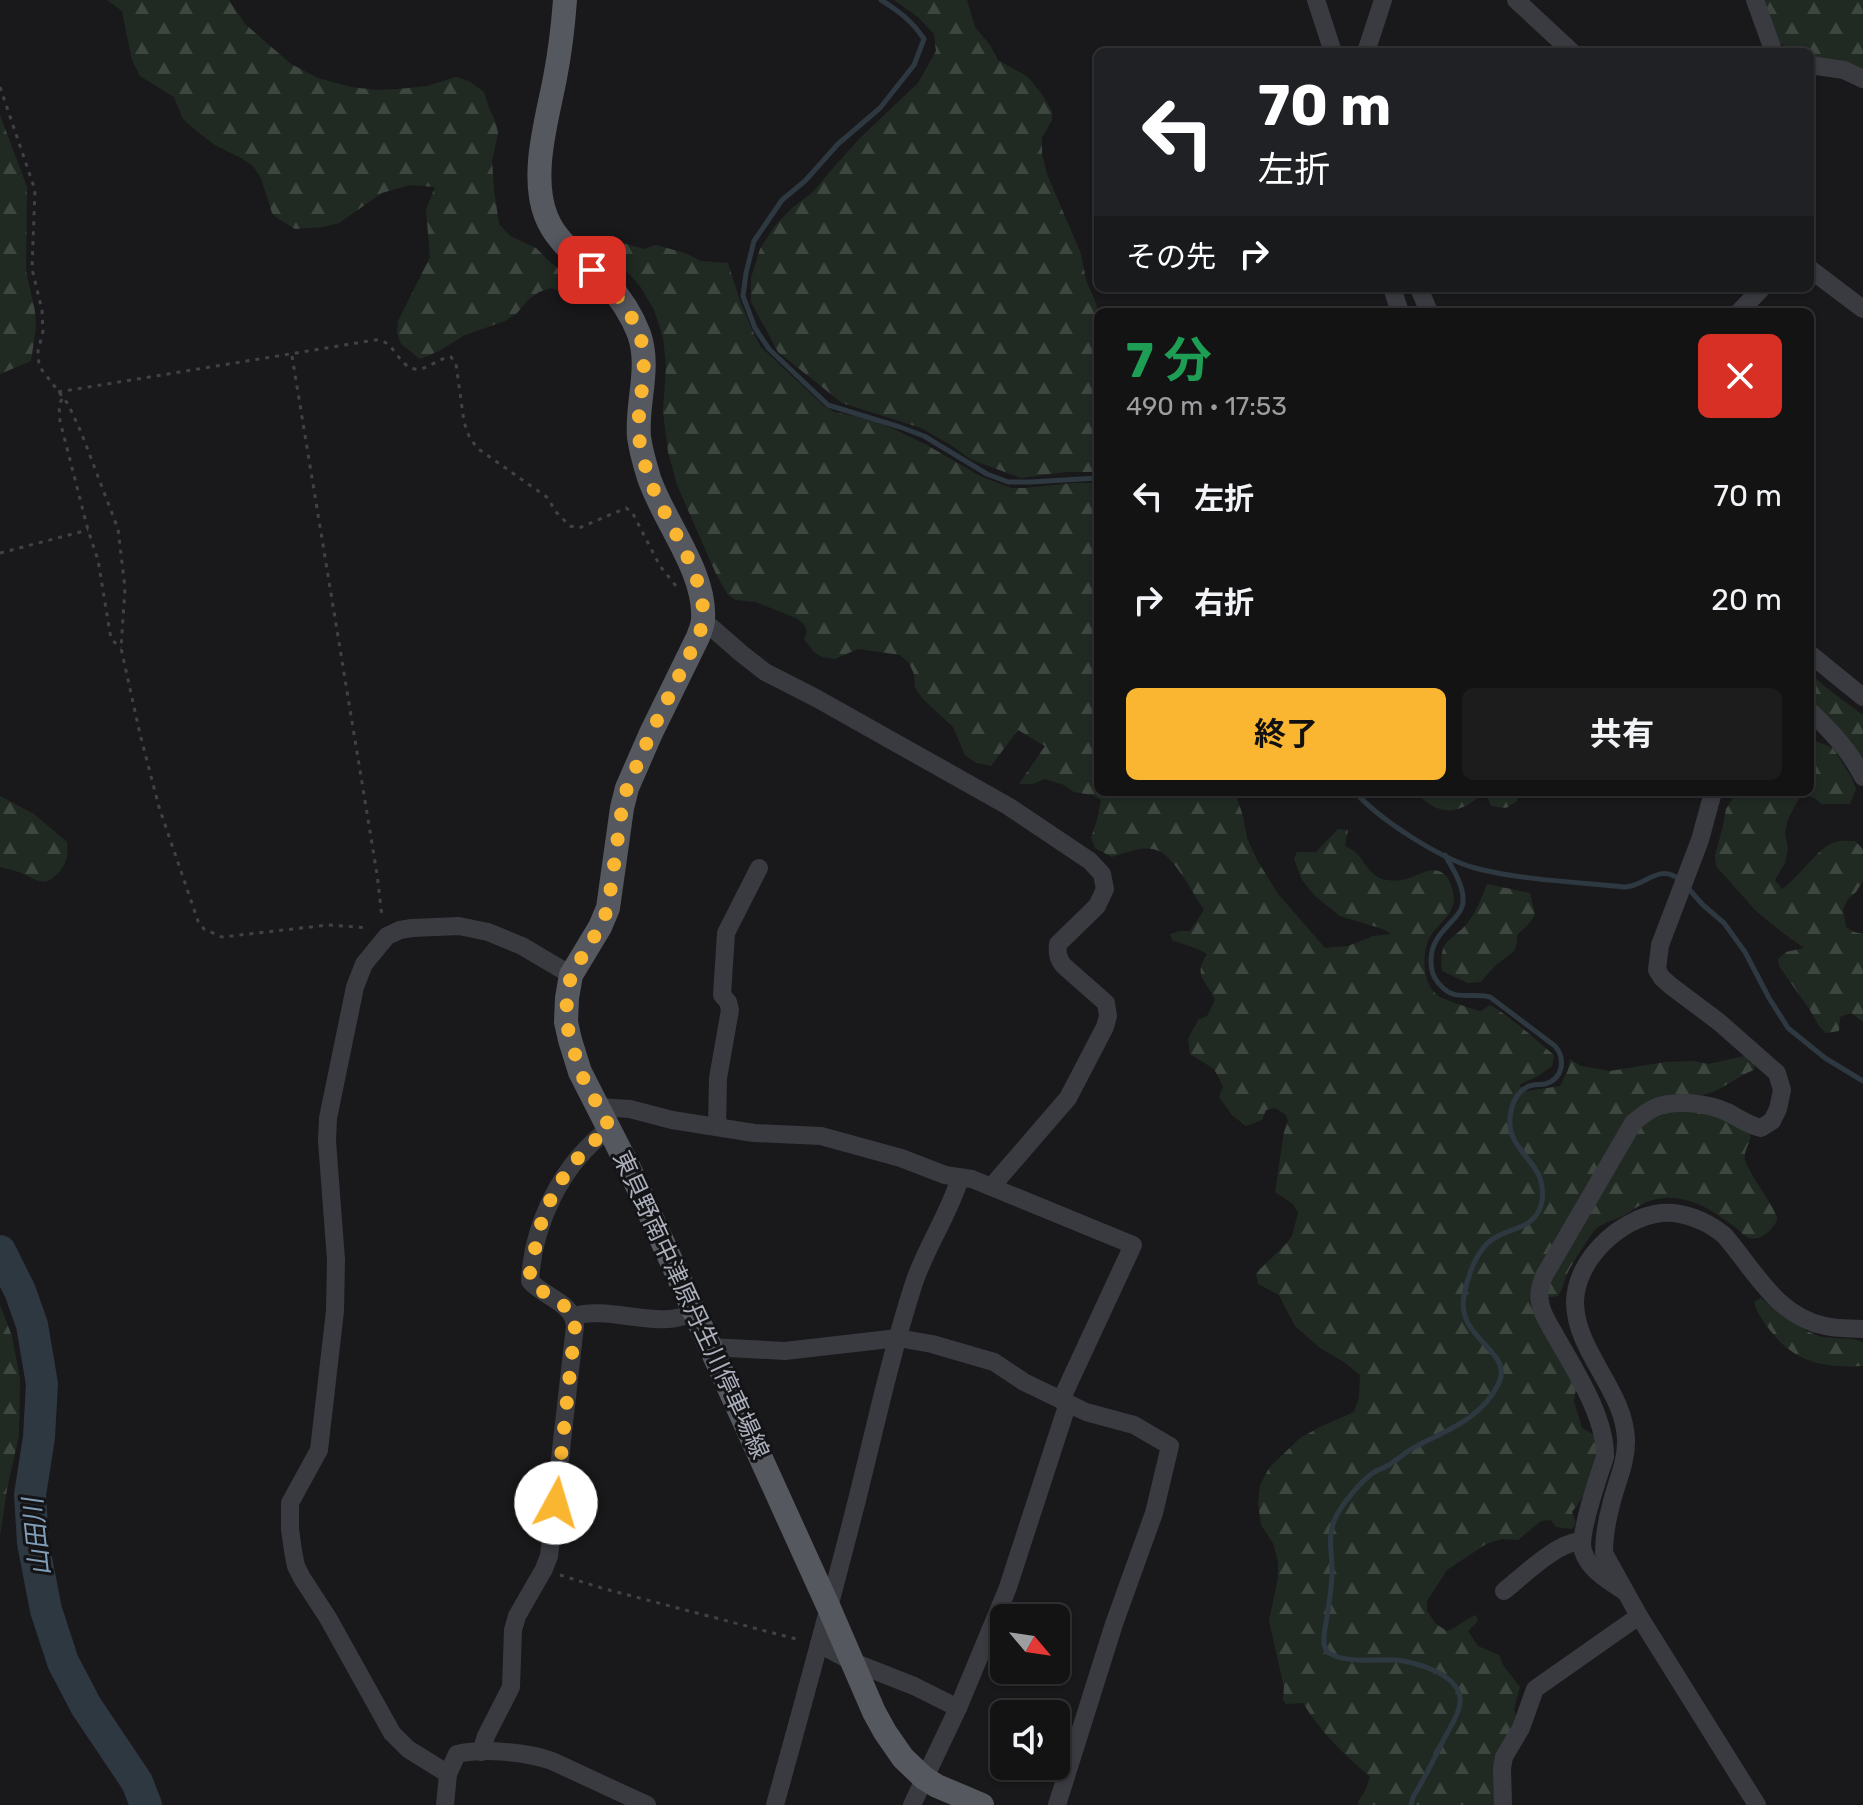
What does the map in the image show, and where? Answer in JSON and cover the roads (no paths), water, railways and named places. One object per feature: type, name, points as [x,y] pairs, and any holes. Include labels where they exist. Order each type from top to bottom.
[{"type":"main road","name":"東貝野南中津原丹生川停車場線","points":[[565,0],[562,39],[542,138],[541,190],[546,215],[556,234],[608,284],[623,303],[639,334],[644,376],[639,436],[644,463],[650,483],[698,581],[703,620],[698,637],[627,788],[608,908],[571,975],[566,1022],[580,1072],[694,1311],[874,1712],[903,1758],[924,1778],[982,1805]]},
{"type":"street","points":[[1316,0],[1332,48]]},
{"type":"street","points":[[1367,48],[1383,0]]},
{"type":"street","points":[[1516,0],[1568,48]]},
{"type":"street","points":[[1755,0],[1774,48]]},
{"type":"street","points":[[1814,66],[1844,70],[1863,79]]},
{"type":"street","points":[[1814,272],[1863,309]]},
{"type":"street","points":[[1743,308],[1758,292]]},
{"type":"street","points":[[703,620],[765,672],[1008,806],[1082,855],[1102,874],[1105,889],[1097,906],[1058,944],[1057,952],[1064,966],[1106,1003],[1108,1016],[1105,1027],[1068,1098],[992,1186]]},
{"type":"street","points":[[1814,657],[1860,689]]},
{"type":"street","points":[[1814,715],[1840,741],[1863,777]]},
{"type":"street","points":[[1624,1591],[1591,1565],[1582,1550],[1605,1457],[1605,1445],[1581,1382],[1540,1303],[1539,1289],[1633,1123],[1654,1108],[1699,1104],[1724,1111],[1761,1128],[1772,1121],[1778,1109],[1782,1090],[1777,1073],[1662,978],[1657,970],[1660,945],[1700,840],[1712,796]]},
{"type":"street","points":[[717,1127],[718,1078],[730,1010],[722,995],[726,933],[759,868]]},
{"type":"street","points":[[448,1774],[408,1749],[392,1733],[296,1566],[290,1529],[290,1503],[319,1450],[335,1311],[336,1260],[328,1118],[355,987],[364,964],[387,936],[412,928],[450,926],[488,932],[522,946],[571,975]]},
{"type":"street","points":[[481,1752],[511,1687],[513,1630],[517,1616],[544,1569],[553,1528],[575,1316],[530,1281],[540,1227],[559,1185],[588,1147],[604,1118],[630,1109],[672,1120],[754,1133],[821,1136],[901,1158],[945,1175],[972,1179],[1133,1245],[1064,1402],[1017,1564],[958,1708],[912,1805]]},
{"type":"street","points":[[775,1805],[898,1338],[924,1257],[960,1178]]},
{"type":"street","points":[[1757,1805],[1639,1616],[1604,1553],[1611,1504],[1626,1441],[1623,1420],[1614,1397],[1581,1333],[1575,1302],[1583,1270],[1594,1254],[1621,1229],[1661,1213],[1686,1216],[1715,1228],[1775,1299],[1801,1317],[1823,1326],[1863,1329]]},
{"type":"street","points":[[575,1316],[590,1313],[678,1320],[694,1311]]},
{"type":"street","points":[[710,1347],[785,1351],[898,1338],[932,1344],[994,1362],[1012,1376],[1064,1402],[1086,1412],[1134,1425],[1170,1446],[1154,1513],[1114,1624],[1057,1805]]},
{"type":"street","points":[[1504,1591],[1559,1548],[1574,1541],[1582,1542]]},
{"type":"street","points":[[1503,1805],[1504,1757],[1521,1728],[1535,1689],[1639,1616]]},
{"type":"street","points":[[819,1644],[958,1708]]},
{"type":"street","points":[[445,1805],[448,1774],[457,1754],[481,1752],[536,1756],[552,1761],[647,1805]]},
{"type":"waterway","points":[[881,0],[905,17],[924,39],[914,65],[880,108],[838,144],[805,181],[782,200],[754,241],[743,296],[755,328],[769,349],[828,405],[924,436],[987,474],[1008,482],[1094,478]]},
{"type":"waterway","points":[[1359,796],[1411,837],[1475,868],[1530,878],[1624,887],[1658,874],[1672,875],[1680,880]]},
{"type":"waterway","points":[[1411,1805],[1456,1716],[1459,1693],[1446,1677],[1414,1663],[1351,1660],[1327,1652],[1324,1635],[1331,1583],[1332,1528],[1346,1501],[1370,1475],[1473,1415],[1498,1385],[1501,1373],[1499,1363],[1468,1324],[1464,1311],[1465,1289],[1472,1267],[1484,1247],[1496,1237],[1532,1220],[1541,1205],[1541,1181],[1512,1135],[1510,1115],[1522,1091],[1529,1086],[1551,1081],[1561,1068],[1561,1057],[1555,1046],[1490,997],[1453,994],[1442,988],[1434,976],[1432,950],[1441,933],[1462,908],[1463,901],[1460,883],[1445,855]]},
{"type":"waterway","points":[[1687,887],[1724,923],[1745,952],[1788,1028],[1825,1058],[1863,1081]]},
{"type":"waterway","name":"山田川","points":[[0,1251],[20,1291],[32,1325],[42,1384],[39,1437],[30,1495],[33,1543],[46,1610],[63,1662],[86,1706],[137,1782],[146,1805]]}]
